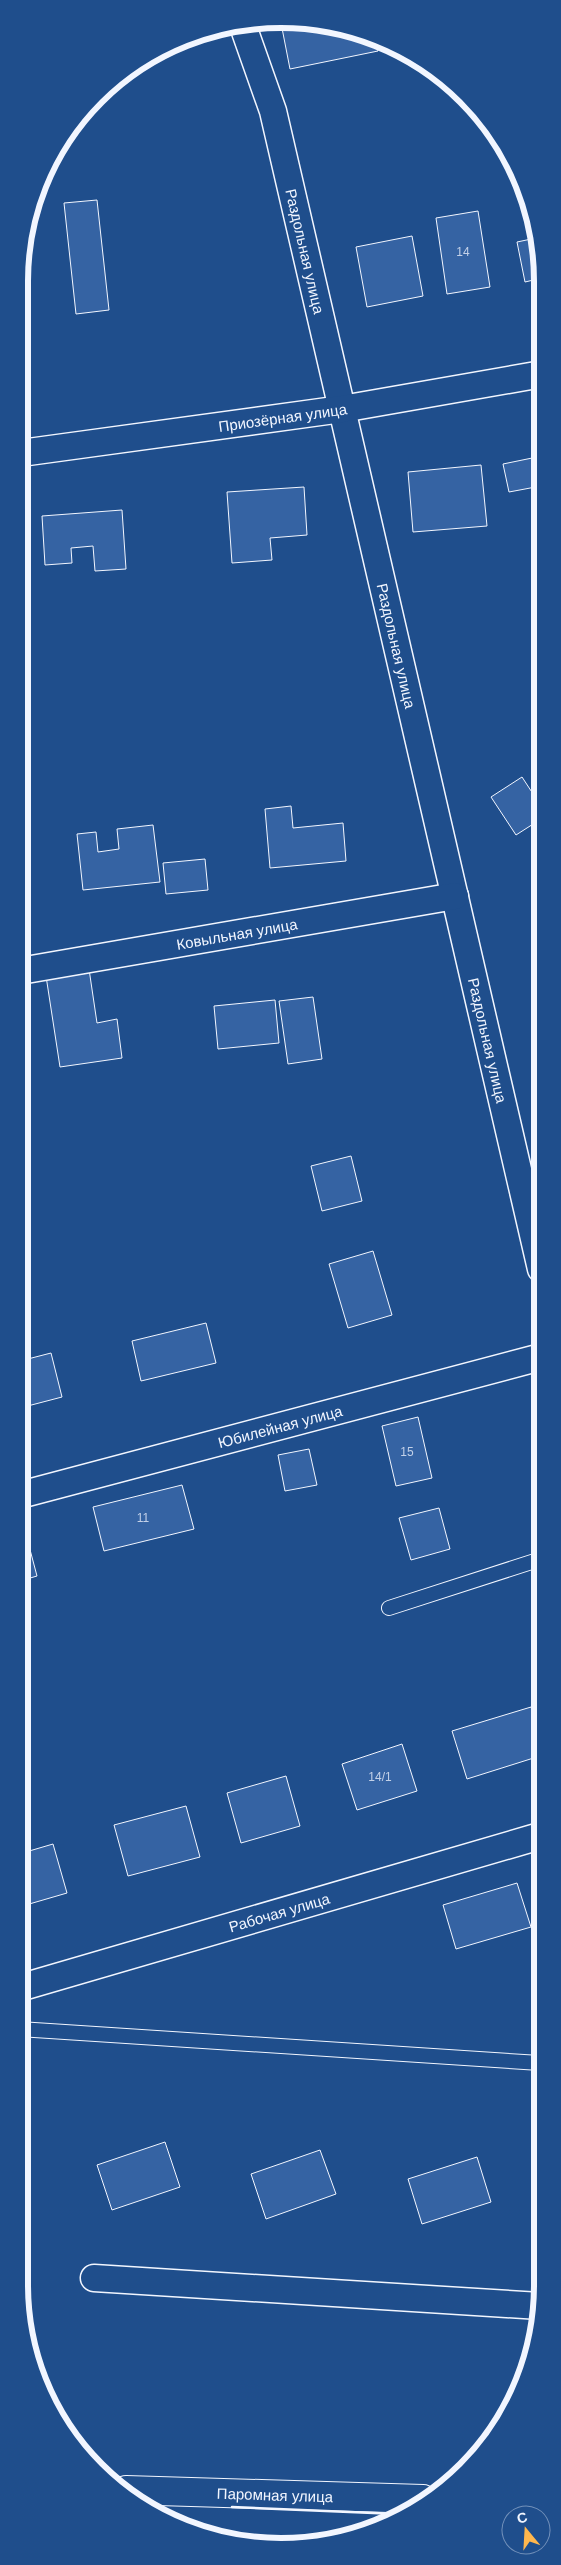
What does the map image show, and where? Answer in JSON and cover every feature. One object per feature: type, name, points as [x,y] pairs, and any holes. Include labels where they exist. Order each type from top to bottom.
[{"type":"street","name":"Раздольная улица","points":[[245,30],[273,111],[455,896],[534,1216]]},
{"type":"street","name":"Приозёрная улица","points":[[28,452],[342,409],[534,375]]},
{"type":"street","name":"Ковыльная улица","points":[[28,970],[455,896]]},
{"type":"street","name":"Юбилейная улица","points":[[28,1493],[534,1359]]},
{"type":"street","name":"Рабочая улица","points":[[28,1985],[534,1838]]},
{"type":"street","points":[[94,2278],[532,2306]]},
{"type":"street","name":"Паромная улица","points":[[133,2490],[415,2499]]},
{"type":"lane","points":[[389,1608],[534,1561]]},
{"type":"lane","points":[[28,2030],[534,2063]]},
{"type":"building","points":[[282,28],[330,32],[362,41],[377,47],[378,51],[290,69]]},
{"type":"building","points":[[97,200],[109,310],[76,314],[64,203]]},
{"type":"building","points":[[478,211],[490,287],[447,294],[436,218]]},
{"type":"building","points":[[412,236],[423,296],[367,307],[356,247]]},
{"type":"building","points":[[530,239],[534,280],[525,282],[517,242]]},
{"type":"building","points":[[534,458],[534,487],[509,492],[503,464]]},
{"type":"building","points":[[481,465],[487,526],[413,532],[408,472]]},
{"type":"building","points":[[304,487],[307,535],[270,538],[272,560],[232,563],[227,492]]},
{"type":"building","points":[[122,510],[126,569],[95,571],[93,546],[71,548],[72,563],[45,565],[42,516]]},
{"type":"building","points":[[522,777],[534,795],[534,823],[516,835],[491,797]]},
{"type":"building","points":[[291,806],[293,828],[343,823],[346,861],[270,868],[265,809]]},
{"type":"building","points":[[153,825],[160,882],[83,890],[77,834],[96,832],[98,852],[119,849],[117,829]]},
{"type":"building","points":[[205,859],[208,890],[166,894],[163,863]]},
{"type":"building","points":[[89,969],[97,1023],[117,1019],[122,1058],[60,1067],[46,976]]},
{"type":"building","points":[[313,997],[322,1059],[288,1064],[279,1001]]},
{"type":"building","points":[[275,1000],[279,1043],[218,1049],[214,1006]]},
{"type":"building","points":[[351,1156],[362,1201],[322,1211],[311,1166]]},
{"type":"building","points":[[373,1251],[392,1315],[348,1328],[329,1264]]},
{"type":"building","points":[[206,1323],[216,1363],[141,1381],[132,1341]]},
{"type":"building","points":[[51,1353],[62,1397],[28,1406],[28,1359]]},
{"type":"building","points":[[418,1417],[432,1478],[396,1486],[382,1426]]},
{"type":"building","points":[[309,1449],[317,1485],[285,1491],[278,1455]]},
{"type":"building","points":[[182,1485],[194,1529],[104,1551],[93,1507]]},
{"type":"building","points":[[439,1508],[450,1549],[411,1560],[399,1518]]},
{"type":"building","points":[[28,1542],[37,1576],[28,1579]]},
{"type":"building","points":[[531,1707],[534,1717],[534,1758],[467,1779],[452,1731]]},
{"type":"building","points":[[402,1744],[417,1791],[357,1810],[342,1764]]},
{"type":"building","points":[[286,1776],[300,1826],[241,1843],[227,1793]]},
{"type":"building","points":[[186,1806],[200,1857],[128,1876],[114,1825]]},
{"type":"building","points":[[53,1844],[67,1893],[28,1904],[28,1851]]},
{"type":"building","points":[[517,1883],[531,1927],[456,1949],[443,1905]]},
{"type":"building","points":[[165,2142],[180,2187],[112,2210],[97,2165]]},
{"type":"building","points":[[320,2150],[336,2194],[266,2219],[251,2174]]},
{"type":"building","points":[[477,2157],[491,2202],[422,2224],[408,2179]]},
{"type":"wall","points":[[232,2507],[387,2514]]}]
